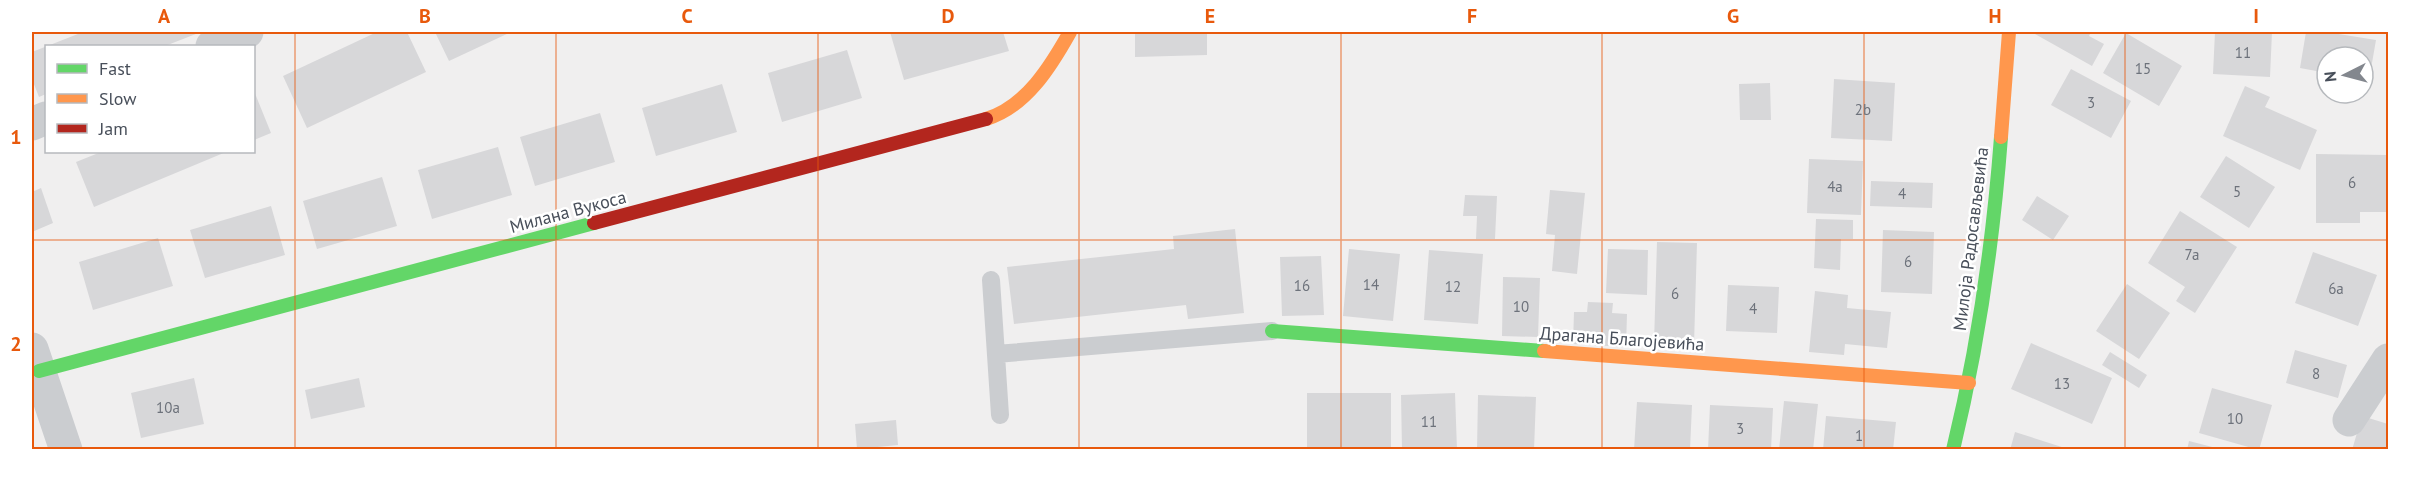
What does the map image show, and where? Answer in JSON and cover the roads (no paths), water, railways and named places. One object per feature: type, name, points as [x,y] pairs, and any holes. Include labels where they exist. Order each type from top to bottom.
[{"type":"street","points":[[214,45],[247,32]]},
{"type":"street","name":"Милана Вукоса","points":[[35,360],[990,118],[1027,94],[1053,65],[1070,32]]},
{"type":"street","name":"Милоја Радосављевића","points":[[1953,450],[1969,383],[1995,217],[2009,32]]},
{"type":"street","name":"Драгана Благојевића","points":[[1272,331],[1969,383]]},
{"type":"street","points":[[35,360],[66,450]]},
{"type":"street","points":[[2349,420],[2388,360]]},
{"type":"lane","points":[[991,280],[1000,415]]},
{"type":"lane","points":[[996,354],[1272,331]]}]
